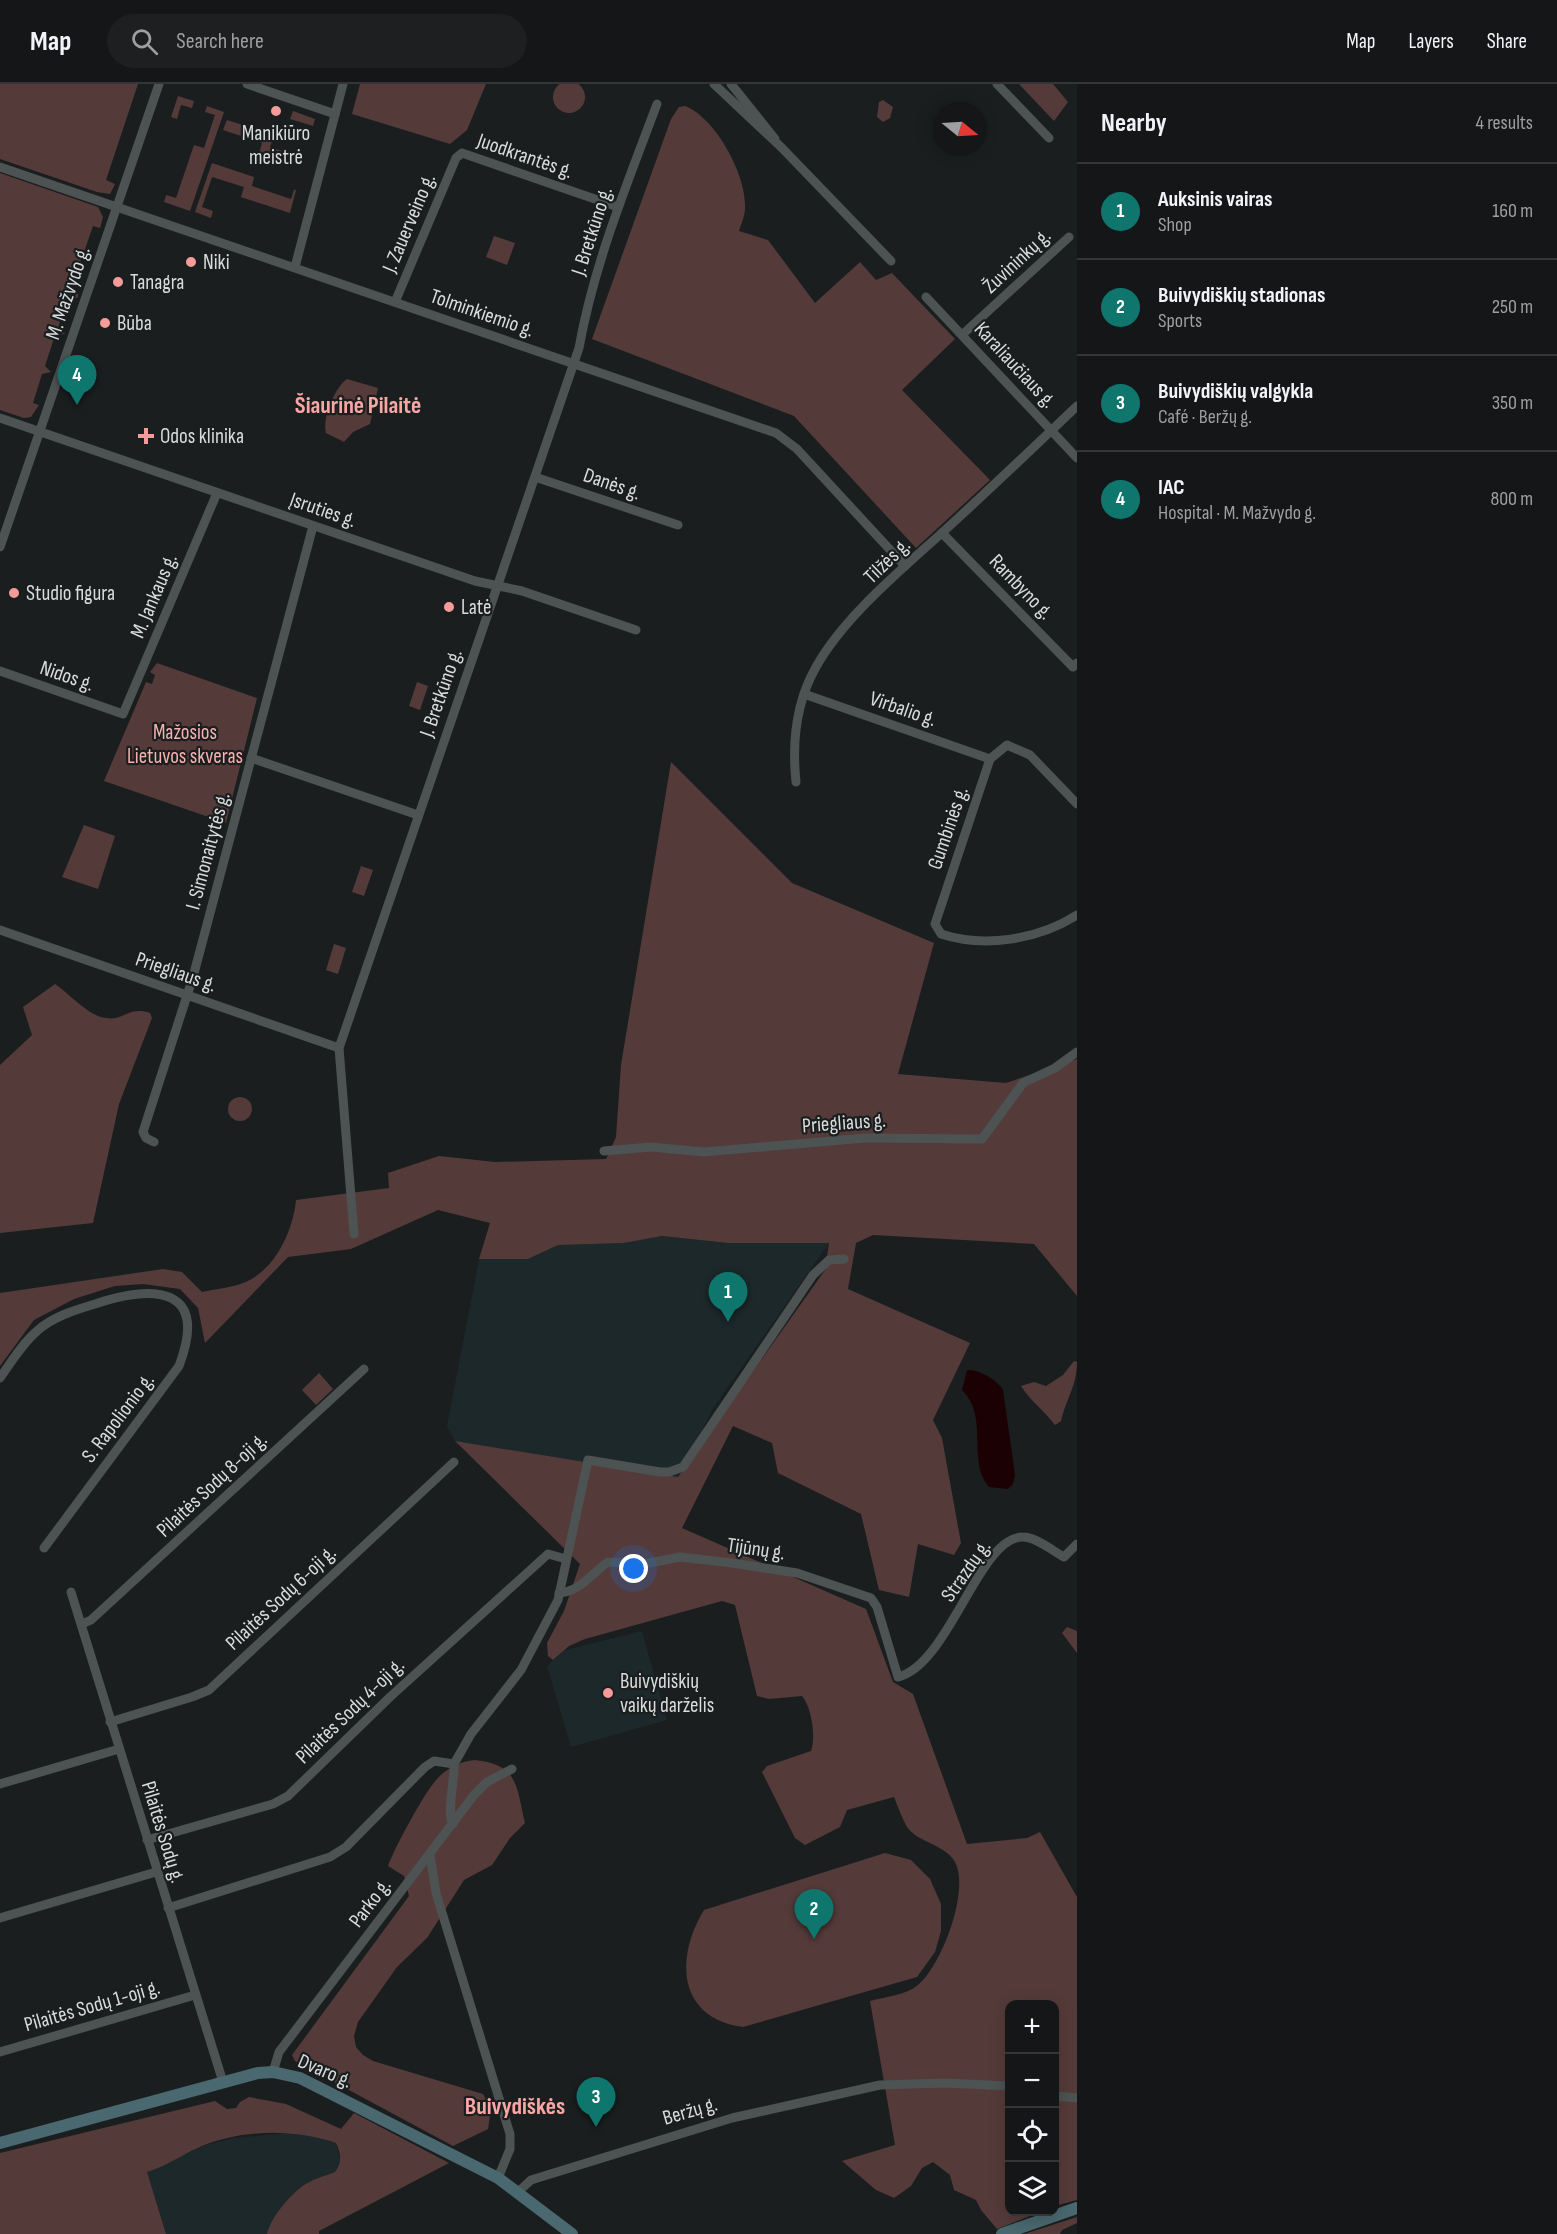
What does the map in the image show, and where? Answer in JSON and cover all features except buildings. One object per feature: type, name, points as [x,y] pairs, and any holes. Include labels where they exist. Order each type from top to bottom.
[{"type":"main road","name":"Dvaro g.","points":[[0,2143],[223,2082],[273,2072],[300,2078],[498,2178],[572,2234]]},
{"type":"main road","points":[[1002,2234],[1077,2208]]},
{"type":"street","name":"M. Mažvydo g.","points":[[0,547],[159,84]]},
{"type":"street","points":[[247,84],[335,114]]},
{"type":"street","points":[[295,267],[343,84]]},
{"type":"street","points":[[714,84],[782,148],[891,261]]},
{"type":"street","points":[[731,84],[755,111],[782,148]]},
{"type":"street","points":[[997,84],[1049,138]]},
{"type":"street","name":"J. Bretkūno g.","points":[[354,1234],[339,1048],[574,364],[587,303],[618,207],[657,104]]},
{"type":"street","name":"Juodkrantės g.","points":[[456,158],[466,153],[618,207]]},
{"type":"street","name":"J. Zauerveino g.","points":[[395,302],[456,158]]},
{"type":"street","name":"Tolminkiemio g.","points":[[0,167],[776,433],[797,449],[905,566]]},
{"type":"street","name":"Žuvininkų g.","points":[[962,335],[1069,237]]},
{"type":"street","name":"Karaliaučiaus g.","points":[[926,297],[1077,458]]},
{"type":"street","name":"Tilžės g.","points":[[796,782],[795,739],[804,694],[825,653],[905,566],[1077,406]]},
{"type":"street","name":"Įsruties g.","points":[[0,418],[475,581],[522,591],[636,630]]},
{"type":"street","name":"Danės g.","points":[[535,477],[678,525]]},
{"type":"street","name":"M. Jankaus g.","points":[[123,714],[217,493]]},
{"type":"street","name":"I. Simonaitytės g.","points":[[154,1142],[146,1138],[144,1132],[188,995],[313,526]]},
{"type":"street","name":"Rambyno g.","points":[[942,532],[1075,665]]},
{"type":"street","name":"Nidos g.","points":[[0,671],[123,714]]},
{"type":"street","name":"Virbalio g.","points":[[804,694],[990,759]]},
{"type":"street","points":[[990,759],[1006,745],[1030,755],[1077,804]]},
{"type":"street","points":[[251,758],[418,815]]},
{"type":"street","name":"Gumbinės g.","points":[[990,759],[935,924],[936,930],[959,940],[999,942],[1066,922],[1077,915]]},
{"type":"street","name":"Priegliaus g.","points":[[0,930],[339,1048]]},
{"type":"street","name":"Priegliaus g.","points":[[603,1151],[651,1147],[704,1152],[865,1138],[982,1139],[1023,1083],[1055,1068],[1077,1052]]},
{"type":"street","points":[[453,1824],[450,1812],[455,1779],[454,1764],[471,1734],[521,1670],[549,1618],[559,1593],[588,1460],[660,1472],[669,1472],[683,1467],[813,1275],[829,1260],[844,1259]]},
{"type":"street","name":"S. Rapolionio g.","points":[[0,1378],[27,1341],[50,1322],[115,1297],[153,1292],[165,1294],[176,1300],[183,1309],[189,1330],[179,1366],[44,1548]]},
{"type":"street","name":"Pilaitės Sodų 8-oji g.","points":[[82,1624],[91,1620],[109,1604],[364,1369]]},
{"type":"street","name":"Pilaitės Sodų 6-oji g.","points":[[110,1722],[208,1690],[454,1462]]},
{"type":"street","name":"Strazdų g.","points":[[898,1677],[909,1675],[925,1660],[944,1635],[985,1567],[1010,1541],[1020,1536],[1029,1537],[1064,1557],[1077,1544]]},
{"type":"street","name":"Pilaitės Sodų 4-oji g.","points":[[147,1840],[273,1804],[288,1796],[390,1697],[548,1554],[566,1559]]},
{"type":"street","name":"Tijūnų g.","points":[[559,1593],[568,1593],[580,1587],[608,1562],[644,1564],[680,1557],[797,1573],[871,1598],[877,1607],[898,1677]]},
{"type":"street","name":"Pilaitės Sodų g.","points":[[71,1592],[223,2082]]},
{"type":"street","points":[[0,1784],[119,1749]]},
{"type":"street","points":[[168,1908],[330,1857],[345,1847],[425,1767],[434,1761],[454,1764]]},
{"type":"street","name":"Parko g.","points":[[273,2072],[279,2052],[453,1824],[487,1782],[512,1769]]},
{"type":"street","points":[[430,1855],[436,1893],[510,2134],[510,2149],[498,2178]]},
{"type":"street","points":[[0,1918],[156,1872]]},
{"type":"street","name":"Pilaitės Sodų 1-oji g.","points":[[0,2052],[195,1995]]},
{"type":"street","name":"Beržų g.","points":[[518,2192],[531,2180],[653,2141],[732,2118],[880,2085],[945,2083],[1005,2086]]},
{"type":"street","points":[[1059,2096],[1077,2098]]},
{"type":"shaded area","points":[[662,1236],[728,1243],[829,1243],[714,1407],[678,1477],[455,1441],[447,1426],[479,1259],[528,1259],[558,1245],[624,1243]]},
{"type":"shaded area","points":[[967,1370],[977,1371],[987,1376],[1003,1390],[1015,1475],[1013,1484],[1008,1489],[989,1487],[982,1476],[975,1413],[962,1390]]},
{"type":"shaded area","name":"Buivydiškių vaikų darželis","points":[[642,1631],[667,1720],[571,1747],[547,1666],[565,1650]]},
{"type":"shaded area","points":[[290,2133],[312,2135],[336,2143],[339,2166],[335,2172],[305,2184],[296,2192],[269,2226],[267,2234],[166,2234],[147,2172],[203,2146],[233,2138]]},
{"type":"green space","points":[[569,81],[581,85],[585,97],[581,109],[569,113],[557,109],[553,97],[557,85]]},
{"type":"green space","points":[[0,84],[138,84],[106,180],[115,184],[110,194],[97,192],[0,159]]},
{"type":"green space","points":[[360,84],[486,84],[467,130],[450,144],[352,114]]},
{"type":"green space","points":[[1019,84],[1053,84],[1068,102],[1054,121]]},
{"type":"green space","points":[[178,96],[194,101],[192,108],[181,105],[177,119],[171,117]]},
{"type":"green space","points":[[883,100],[893,107],[890,118],[883,122],[877,117],[879,102]]},
{"type":"green space","points":[[207,106],[224,112],[190,211],[164,202],[166,195],[176,198],[194,145],[204,148],[215,115],[205,112]]},
{"type":"green space","points":[[685,106],[708,122],[735,165],[741,180],[745,211],[739,231],[768,240],[815,303],[860,262],[876,280],[892,273],[955,339],[902,390],[990,480],[916,548],[794,416],[592,339],[671,119],[679,107]]},
{"type":"green space","points":[[293,111],[315,119],[313,126],[290,119]]},
{"type":"green space","points":[[227,120],[274,135],[270,147],[282,151],[278,164],[258,157],[262,143],[223,130]]},
{"type":"green space","points":[[212,163],[254,177],[252,186],[291,199],[296,190],[290,213],[241,197],[244,187],[212,177],[202,207],[213,211],[211,218],[195,212]]},
{"type":"green space","points":[[0,173],[98,207],[103,217],[100,228],[93,226],[84,252],[89,254],[90,258],[87,261],[81,259],[70,290],[78,294],[78,297],[75,299],[68,297],[58,328],[65,334],[55,335],[45,366],[51,372],[42,374],[33,403],[39,405],[31,417],[24,418],[0,410]]},
{"type":"green space","points":[[494,236],[515,243],[507,265],[486,257]]},
{"type":"green space","points":[[347,379],[378,388],[370,424],[353,432],[344,442],[326,433],[325,427],[330,403]]},
{"type":"green space","name":"Mažosios Lietuvos skveras","points":[[157,663],[257,698],[226,823],[104,781],[146,682],[152,684],[155,675],[150,672]]},
{"type":"green space","points":[[417,682],[428,686],[420,710],[409,706]]},
{"type":"green space","points":[[671,762],[792,883],[934,943],[898,1074],[1006,1083],[1077,1059],[1077,1296],[1034,1244],[873,1235],[856,1243],[848,1289],[970,1343],[933,1420],[942,1438],[961,1543],[954,1555],[918,1544],[909,1597],[879,1590],[861,1514],[778,1473],[772,1443],[733,1426],[682,1528],[866,1609],[893,1682],[913,1694],[967,1844],[1027,1838],[1040,1832],[1077,1897],[1077,2200],[1059,2205],[1059,2000],[1005,2000],[1005,2216],[1030,2216],[997,2229],[981,2210],[976,2200],[954,2190],[950,2175],[933,2162],[922,2168],[911,2186],[894,2198],[876,2190],[842,2161],[895,2145],[870,2001],[901,1993],[918,1985],[936,1961],[951,1926],[959,1890],[959,1875],[951,1856],[918,1837],[907,1827],[894,1797],[847,1810],[840,1827],[805,1845],[795,1838],[762,1772],[767,1766],[811,1751],[813,1738],[811,1715],[802,1696],[769,1699],[757,1696],[735,1605],[722,1601],[585,1639],[569,1646],[553,1660],[548,1656],[547,1643],[564,1611],[580,1564],[455,1441],[678,1477],[825,1270],[829,1243],[728,1243],[662,1236],[624,1243],[558,1245],[528,1259],[479,1259],[490,1223],[438,1210],[351,1249],[288,1257],[205,1343],[198,1308],[180,1289],[143,1284],[115,1286],[74,1299],[34,1320],[0,1366],[0,1293],[163,1269],[182,1272],[202,1292],[228,1287],[254,1277],[273,1260],[291,1224],[296,1200],[389,1188],[388,1173],[439,1156],[495,1162],[606,1159],[616,1137],[621,1065]]},
{"type":"green space","points":[[84,825],[115,836],[98,889],[62,877]]},
{"type":"green space","points":[[361,866],[373,870],[364,896],[352,892]]},
{"type":"green space","points":[[334,944],[346,948],[338,974],[326,970]]},
{"type":"green space","points":[[55,984],[86,1009],[99,1016],[118,1018],[132,1012],[143,1011],[150,1013],[152,1018],[119,1104],[93,1223],[0,1233],[0,1065],[32,1035],[23,1007]]},
{"type":"green space","points":[[240,1097],[249,1100],[252,1109],[249,1118],[240,1121],[231,1118],[228,1109],[231,1100]]},
{"type":"green space","points":[[1074,1361],[1077,1362],[1077,1371],[1073,1385],[1061,1421],[1055,1425],[1021,1386],[1034,1382],[1046,1386],[1063,1375]]},
{"type":"green space","points":[[319,1373],[333,1389],[316,1405],[302,1390]]},
{"type":"green space","points":[[1067,1627],[1077,1631],[1077,1653],[1062,1633]]},
{"type":"green space","points":[[475,1760],[500,1767],[508,1772],[517,1788],[525,1823],[510,1838],[492,1865],[464,1880],[427,1938],[397,1967],[358,2022],[354,2036],[356,2047],[373,2061],[483,2094],[491,2109],[488,2129],[453,2146],[295,2061],[292,2055],[409,1896],[404,1876],[388,1866],[425,1796],[437,1779],[450,1768]]},
{"type":"green space","points":[[885,1853],[911,1860],[930,1879],[941,1904],[941,1931],[935,1952],[917,1977],[743,2027],[721,2021],[705,2012],[694,1998],[688,1983],[686,1965],[695,1928],[704,1910]]},
{"type":"green space","points":[[249,2097],[286,2104],[341,2129],[354,2113],[449,2163],[319,2231],[319,2234],[267,2234],[277,2214],[299,2189],[311,2181],[335,2172],[340,2162],[339,2150],[336,2143],[303,2135],[269,2133],[235,2136],[202,2146],[147,2172],[166,2234],[0,2234],[0,2153],[215,2101],[227,2109],[236,2108],[240,2102]]},
{"type":"green space","points":[[1077,2217],[1077,2223],[1062,2230],[1060,2234],[1024,2234]]},
{"type":"place","name":"Manikiūro meistrė","points":[[276,111]]},
{"type":"place","name":"Niki","points":[[191,262]]},
{"type":"place","name":"Tanagra","points":[[118,282]]},
{"type":"place","name":"Būba","points":[[105,323]]},
{"type":"place","name":"IAC","points":[[77,405]]},
{"type":"place","name":"Odos klinika","points":[[146,436]]},
{"type":"place","name":"Studio figura","points":[[14,593]]},
{"type":"place","name":"Latė","points":[[449,607]]},
{"type":"place","name":"Auksinis vairas","points":[[728,1322]]},
{"type":"place","name":"Buivydiškių vaikų darželis","points":[[608,1693]]},
{"type":"place","name":"Buivydiškių stadionas","points":[[814,1939]]},
{"type":"place","name":"Buivydiškių valgykla","points":[[596,2127]]},
{"type":"district","name":"Šiaurinė Pilaitė","points":[[358,405]]},
{"type":"district","name":"Buivydiškės","points":[[515,2106]]}]
